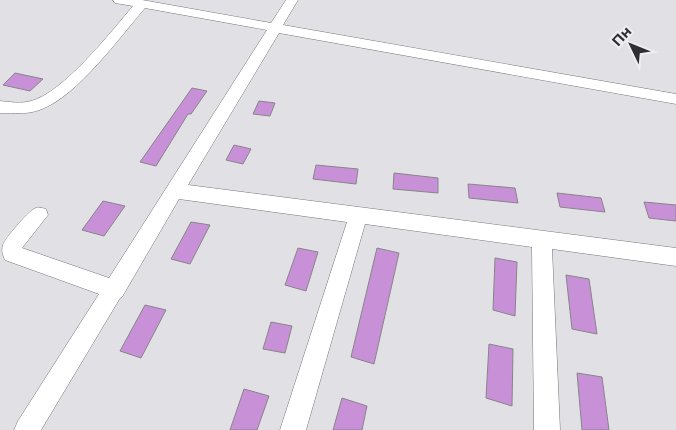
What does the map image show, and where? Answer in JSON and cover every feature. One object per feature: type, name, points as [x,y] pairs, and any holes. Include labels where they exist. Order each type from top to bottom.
[{"type":"street","points":[[119,0],[148,3],[676,99]]},
{"type":"street","points":[[27,430],[292,0]]},
{"type":"street","points":[[0,107],[26,108],[37,106],[53,98],[148,3]]},
{"type":"street","points":[[176,191],[676,256]]},
{"type":"street","points":[[39,214],[12,246],[12,254],[115,290]]},
{"type":"street","points":[[293,430],[358,215]]},
{"type":"street","points":[[542,239],[547,430]]},
{"type":"building","points":[[15,73],[43,79],[30,91],[3,85]]},
{"type":"building","points":[[192,88],[207,91],[191,114],[188,114],[156,166],[140,162]]},
{"type":"building","points":[[259,101],[275,103],[270,116],[253,114]]},
{"type":"building","points":[[234,145],[251,149],[243,164],[226,160]]},
{"type":"building","points":[[316,165],[358,169],[356,184],[313,179]]},
{"type":"building","points":[[394,173],[438,178],[438,193],[393,189]]},
{"type":"building","points":[[468,184],[515,188],[518,203],[469,198]]},
{"type":"building","points":[[557,193],[601,198],[605,212],[560,207]]},
{"type":"building","points":[[103,201],[125,206],[104,236],[82,230]]},
{"type":"building","points":[[644,202],[676,205],[676,221],[649,218]]},
{"type":"building","points":[[191,222],[210,225],[190,264],[171,259]]},
{"type":"building","points":[[298,248],[318,252],[306,291],[285,285]]},
{"type":"building","points":[[377,248],[399,253],[374,364],[351,357]]},
{"type":"building","points":[[495,258],[517,262],[515,316],[493,310]]},
{"type":"building","points":[[566,275],[589,279],[597,334],[572,329]]},
{"type":"building","points":[[145,305],[166,310],[141,358],[120,351]]},
{"type":"building","points":[[271,322],[292,326],[285,353],[263,349]]},
{"type":"building","points":[[489,344],[513,349],[512,406],[486,398]]},
{"type":"building","points":[[577,373],[602,377],[609,430],[582,430]]},
{"type":"building","points":[[244,389],[269,396],[257,430],[230,430]]},
{"type":"building","points":[[342,398],[367,406],[362,430],[333,430]]}]
